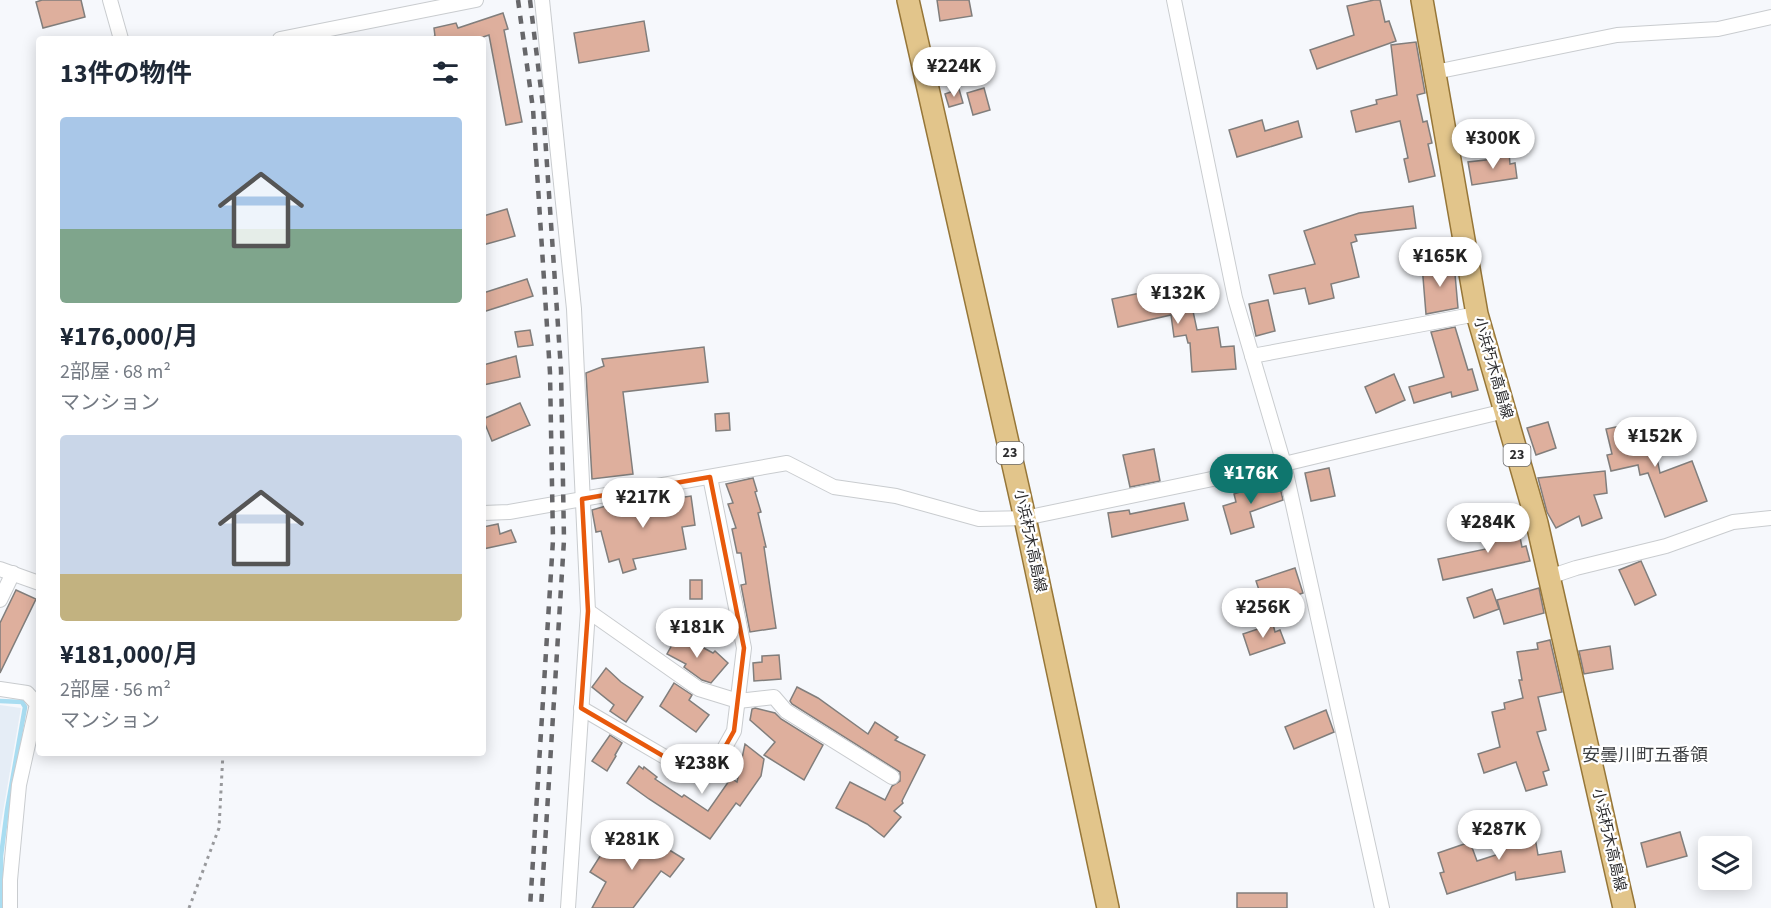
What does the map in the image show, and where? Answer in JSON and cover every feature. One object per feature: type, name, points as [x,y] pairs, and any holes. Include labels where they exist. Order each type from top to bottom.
[{"type":"main road","name":"小浜朽木高島線","points":[[908,0],[1025,518],[1108,908]]},
{"type":"main road","name":"小浜朽木高島線","points":[[1422,0],[1477,314],[1537,523],[1624,908]]},
{"type":"street","points":[[110,0],[121,36]]},
{"type":"street","points":[[295,36],[476,0]]},
{"type":"street","points":[[542,0],[574,309],[588,611],[567,908]]},
{"type":"street","points":[[1174,0],[1235,298],[1284,464],[1382,908]]},
{"type":"street","points":[[1435,72],[1617,34],[1718,29],[1771,17]]},
{"type":"street","points":[[1252,357],[1477,314]]},
{"type":"street","points":[[486,513],[509,512],[787,463],[834,487],[896,496],[979,519],[1025,518],[1284,464],[1505,411]]},
{"type":"street","points":[[581,708],[694,774],[711,771],[734,731],[744,648],[710,477]]},
{"type":"street","points":[[1550,578],[1576,568],[1666,546],[1733,522],[1771,518]]},
{"type":"street","points":[[0,555],[6,570],[0,600]]},
{"type":"street","points":[[6,570],[36,582]]},
{"type":"street","points":[[588,611],[699,689],[738,701],[774,698],[786,711],[892,777]]},
{"type":"street","points":[[0,689],[27,693],[36,703]]},
{"type":"street","points":[[10,908],[10,880],[20,785],[36,709]]},
{"type":"path","points":[[189,908],[219,828],[223,756]]},
{"type":"highlighted area","points":[[710,477],[744,648],[734,731],[711,772],[694,774],[581,708],[588,611],[582,499]]},
{"type":"shaded area","points":[[0,705],[21,708],[0,829]]},
{"type":"building","points":[[81,0],[85,17],[43,28],[36,2]]},
{"type":"building","points":[[937,0],[969,0],[972,16],[940,21]]},
{"type":"building","points":[[1380,0],[1385,22],[1389,21],[1396,41],[1317,69],[1310,50],[1354,35],[1347,6]]},
{"type":"building","points":[[503,13],[508,29],[504,30],[522,122],[506,125],[489,35],[435,36],[434,28],[456,23],[458,28]]},
{"type":"building","points":[[644,21],[649,51],[579,63],[574,33]]},
{"type":"building","points":[[1416,42],[1425,93],[1417,95],[1423,122],[1427,121],[1432,143],[1428,144],[1435,176],[1409,182],[1404,159],[1408,158],[1400,121],[1356,132],[1351,111],[1377,104],[1376,100],[1397,95],[1391,45]]},
{"type":"building","points":[[984,88],[990,110],[973,115],[967,93]]},
{"type":"building","points":[[959,89],[963,103],[949,107],[945,94]]},
{"type":"building","points":[[1262,120],[1265,131],[1298,121],[1302,137],[1237,157],[1229,130]]},
{"type":"building","points":[[1509,152],[1510,164],[1515,163],[1517,178],[1472,185],[1468,162],[1494,159],[1493,155]]},
{"type":"building","points":[[1413,206],[1416,228],[1355,235],[1357,241],[1351,243],[1359,277],[1331,284],[1334,298],[1309,304],[1305,288],[1274,294],[1269,275],[1315,264],[1304,231],[1359,213]]},
{"type":"building","points":[[507,209],[515,236],[486,244],[486,215]]},
{"type":"building","points":[[1454,263],[1458,308],[1426,314],[1422,265]]},
{"type":"building","points":[[527,279],[533,296],[486,311],[486,292]]},
{"type":"building","points":[[1187,283],[1197,330],[1218,327],[1221,347],[1234,346],[1236,369],[1192,372],[1190,343],[1186,335],[1174,337],[1171,315],[1118,327],[1112,299]]},
{"type":"building","points":[[1268,300],[1275,331],[1256,336],[1249,304]]},
{"type":"building","points":[[1455,327],[1468,370],[1472,369],[1478,390],[1452,397],[1451,392],[1414,403],[1409,387],[1444,377],[1431,332]]},
{"type":"building","points":[[530,330],[533,345],[518,347],[515,332]]},
{"type":"building","points":[[704,347],[708,382],[623,392],[633,474],[592,479],[586,373],[604,366],[602,359]]},
{"type":"building","points":[[516,356],[520,377],[486,384],[486,364]]},
{"type":"building","points":[[1394,374],[1405,400],[1376,413],[1365,387]]},
{"type":"building","points":[[520,403],[530,425],[492,441],[486,426],[486,418]]},
{"type":"building","points":[[729,413],[730,430],[716,431],[715,414]]},
{"type":"building","points":[[1649,420],[1660,473],[1692,461],[1707,501],[1665,517],[1648,473],[1640,475],[1638,465],[1611,471],[1607,455],[1612,454],[1606,429]]},
{"type":"building","points":[[1548,422],[1556,448],[1536,455],[1527,428]]},
{"type":"building","points":[[1154,449],[1160,481],[1130,487],[1123,455]]},
{"type":"building","points":[[1329,468],[1335,496],[1311,501],[1305,473]]},
{"type":"building","points":[[1605,471],[1607,493],[1594,495],[1602,518],[1582,526],[1579,516],[1556,528],[1547,512],[1538,478]]},
{"type":"building","points":[[753,478],[761,512],[758,513],[766,547],[764,547],[776,628],[750,632],[741,585],[746,584],[741,553],[737,553],[732,529],[736,528],[728,504],[733,503],[726,484]]},
{"type":"building","points":[[1278,479],[1283,500],[1250,512],[1254,527],[1231,534],[1223,506],[1236,502],[1234,494]]},
{"type":"building","points":[[691,496],[695,525],[682,527],[686,549],[633,559],[636,569],[623,573],[619,559],[609,562],[601,531],[596,532],[592,510],[623,501],[624,506]]},
{"type":"building","points":[[1184,503],[1188,520],[1112,537],[1108,513],[1129,510],[1130,514]]},
{"type":"building","points":[[1517,523],[1522,547],[1526,546],[1530,561],[1443,580],[1438,559],[1486,549],[1482,531]]},
{"type":"building","points":[[498,524],[500,534],[511,530],[516,542],[486,548],[486,526]]},
{"type":"building","points":[[1641,561],[1656,595],[1635,605],[1619,570]]},
{"type":"building","points":[[1295,568],[1303,593],[1258,608],[1253,592],[1259,590],[1256,581]]},
{"type":"building","points":[[690,580],[702,580],[702,599],[690,599]]},
{"type":"building","points":[[1539,588],[1544,613],[1504,624],[1497,600]]},
{"type":"building","points":[[1492,589],[1499,609],[1474,618],[1467,598]]},
{"type":"building","points":[[16,590],[36,599],[0,673],[0,623]]},
{"type":"building","points":[[1273,624],[1275,632],[1280,630],[1285,643],[1250,655],[1243,634]]},
{"type":"building","points":[[678,634],[713,653],[715,651],[728,663],[711,683],[702,680],[684,667],[686,664],[667,654]]},
{"type":"building","points":[[1550,640],[1562,692],[1538,697],[1546,730],[1537,732],[1549,770],[1543,772],[1547,785],[1526,791],[1516,762],[1484,773],[1478,754],[1500,747],[1492,712],[1505,709],[1504,703],[1523,698],[1517,652],[1538,649],[1537,643]]},
{"type":"building","points":[[1610,646],[1613,669],[1584,674],[1579,651]]},
{"type":"building","points":[[779,655],[781,679],[754,681],[753,663],[762,662],[762,656]]},
{"type":"building","points":[[606,668],[643,697],[626,722],[610,711],[614,705],[592,687]]},
{"type":"building","points":[[674,683],[692,695],[689,700],[709,715],[696,732],[660,706]]},
{"type":"building","points":[[797,687],[818,698],[868,734],[875,722],[898,737],[895,740],[925,755],[903,803],[894,811],[901,817],[884,837],[867,824],[836,808],[850,782],[885,800],[892,786],[900,781],[900,772],[792,704],[790,701]]},
{"type":"building","points":[[752,709],[775,713],[823,745],[804,780],[764,755],[775,742],[750,720]]},
{"type":"building","points":[[1326,710],[1334,732],[1294,749],[1285,727]]},
{"type":"building","points":[[610,735],[622,743],[607,771],[592,761]]},
{"type":"building","points":[[745,744],[764,759],[761,776],[740,806],[736,803],[710,839],[627,783],[639,766],[643,769],[644,767],[657,777],[655,779],[708,811],[731,778],[737,782]]},
{"type":"building","points":[[1533,826],[1538,855],[1561,851],[1565,872],[1516,880],[1515,872],[1447,894],[1440,873],[1444,872],[1438,853],[1470,842],[1477,861],[1499,854],[1495,833]]},
{"type":"building","points":[[636,831],[684,859],[670,877],[661,871],[633,908],[592,908],[606,882],[590,872],[608,846],[620,853]]},
{"type":"building","points":[[1680,832],[1687,856],[1647,867],[1641,843]]},
{"type":"building","points":[[1237,893],[1287,893],[1287,908],[1237,908]]},
{"type":"waterway","points":[[0,701],[22,702],[25,707],[1,856],[2,908]]},
{"type":"railway","points":[[518,0],[533,109],[550,373],[553,540],[530,908]]},
{"type":"railway","points":[[530,0],[543,106],[561,370],[564,540],[541,908]]},
{"type":"district","name":"安曇川町五番領","points":[[1645,755]]}]
